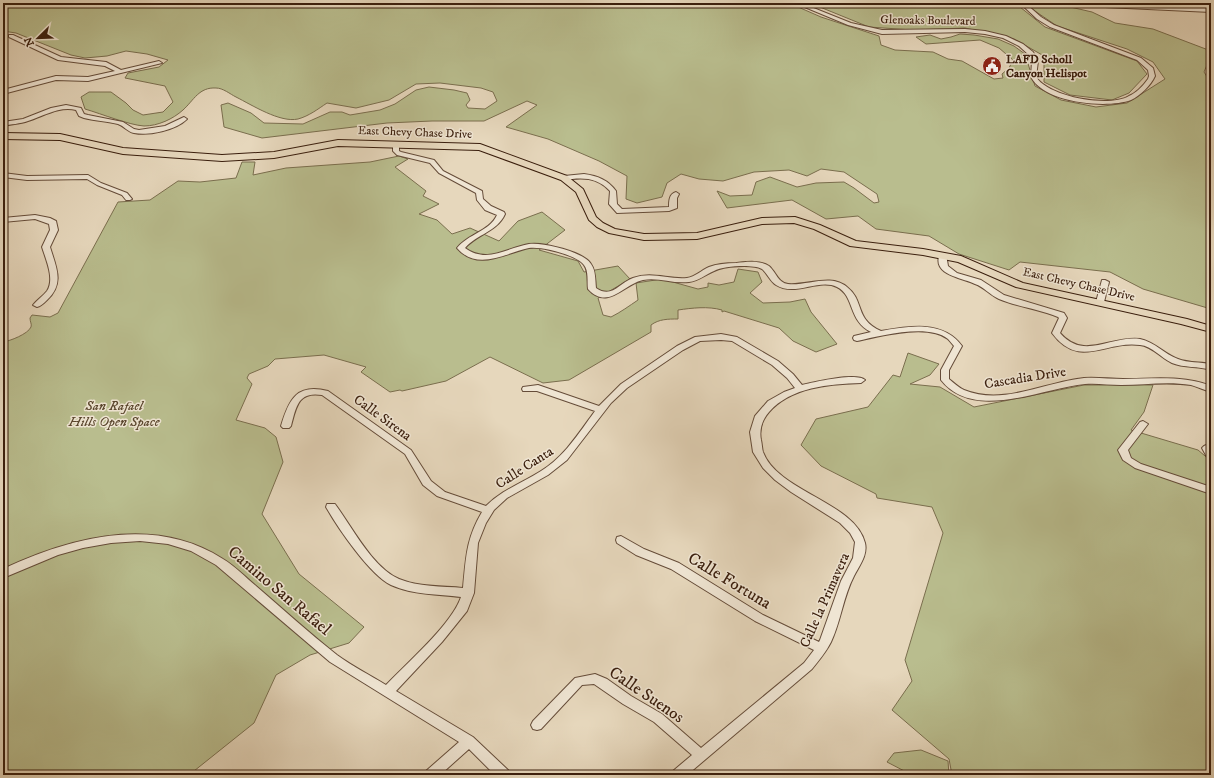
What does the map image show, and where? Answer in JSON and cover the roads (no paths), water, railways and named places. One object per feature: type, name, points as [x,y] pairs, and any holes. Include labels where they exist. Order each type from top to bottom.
[{"type":"main road","name":"East Chevy Chase Drive","points":[[3,136],[60,137],[123,151],[222,158],[274,156],[338,143],[480,147],[564,178],[580,191],[592,218],[600,225],[612,231],[644,237],[697,236],[712,234],[762,221],[795,220],[817,226],[843,240],[854,244],[961,259],[1020,285],[1183,321],[1211,329]]},
{"type":"street","name":"Glenoaks Boulevard","points":[[797,3],[854,26],[872,30],[902,33],[965,30],[1006,38],[1023,46],[1031,53],[1035,63],[1033,74],[1037,83],[1055,94],[1073,99],[1094,102],[1122,101],[1135,95],[1152,80],[1152,71],[1139,59],[1052,26],[1039,18],[1022,3]]},
{"type":"street","points":[[1107,6],[1211,10]]},
{"type":"street","points":[[11,36],[60,59],[106,64],[121,72]]},
{"type":"street","points":[[3,92],[56,78],[88,79],[159,63]]},
{"type":"street","points":[[3,124],[27,119],[49,110],[72,108],[79,109],[81,115],[87,118],[120,123],[135,131],[172,126],[178,124],[184,119]]},
{"type":"street","points":[[399,144],[396,146],[396,151],[399,154],[432,162],[441,172],[480,192],[479,199],[483,204],[501,214],[500,217],[488,229],[464,243],[461,248],[466,253],[476,257],[487,258],[501,256],[529,246],[538,245],[575,256],[587,262],[592,289],[598,294],[610,295],[635,280],[661,277],[689,280],[702,276],[713,268],[757,264],[764,267],[772,278],[780,284],[789,286],[829,283],[840,285],[848,292],[859,319],[864,324],[880,333]]},
{"type":"street","points":[[3,175],[27,178],[88,177],[99,184],[125,194],[128,199]]},
{"type":"street","points":[[564,178],[580,176],[596,178],[602,181],[613,191],[614,204],[620,211],[670,209],[673,208],[672,198],[676,194]]},
{"type":"street","points":[[3,220],[38,216],[48,219],[53,223],[54,230],[46,247],[55,276],[55,283],[52,290],[37,305]]},
{"type":"street","points":[[943,256],[942,260],[944,266],[953,274],[980,283],[993,293],[1003,298],[1061,315],[1063,318],[1056,333],[1061,342],[1067,346],[1077,349],[1090,350],[1127,342],[1139,342],[1150,345],[1173,360],[1182,363],[1204,364],[1211,367]]},
{"type":"street","points":[[1100,302],[1105,282]]},
{"type":"street","name":"Cascadia Drive","points":[[880,333],[910,329],[932,330],[949,335],[955,339],[958,346],[945,370],[945,380],[953,389],[969,396],[985,399],[1010,396],[1084,381],[1186,382],[1205,386],[1211,389]]},
{"type":"street","points":[[857,338],[880,333]]},
{"type":"street","name":"Calle Canta","points":[[388,691],[442,634],[463,608],[468,593],[473,543],[481,523],[488,511],[504,496],[545,473],[564,458],[600,410],[624,386],[680,348],[698,339],[706,337],[721,337],[734,340],[774,363],[790,376],[800,388]]},
{"type":"street","name":"Calle la Primavera","points":[[678,775],[808,666],[821,648],[846,581],[861,553],[860,541],[856,532],[845,521],[776,476],[763,462],[758,450],[755,430],[767,405],[784,395],[800,388],[842,380],[861,380]]},
{"type":"street","points":[[526,389],[538,388],[600,410]]},
{"type":"street","name":"Calle Sirena","points":[[286,426],[291,406],[298,396],[315,390],[326,393],[408,452],[427,483],[441,494],[488,511]]},
{"type":"street","points":[[1143,424],[1123,450],[1124,457],[1138,466],[1211,491]]},
{"type":"street","points":[[1211,446],[1207,448],[1211,457]]},
{"type":"street","points":[[331,507],[374,565],[388,578],[403,584],[468,593]]},
{"type":"street","name":"Camino San Rafael","points":[[3,574],[22,564],[57,551],[104,540],[154,538],[186,544],[200,550],[220,562],[334,659],[469,741],[504,775]]},
{"type":"street","name":"Calle Fortuna","points":[[621,540],[640,552],[675,566],[764,621],[821,648]]},
{"type":"street","name":"Calle Suenos","points":[[537,725],[576,684],[583,680],[595,679],[658,718],[701,755]]},
{"type":"street","points":[[431,775],[469,741]]},
{"type":"place","name":"LAFD Scholl Canyon Helispot","points":[[992,66]]},
{"type":"park label","name":"San Rafael Hills Open Space","points":[[114,414]]}]
